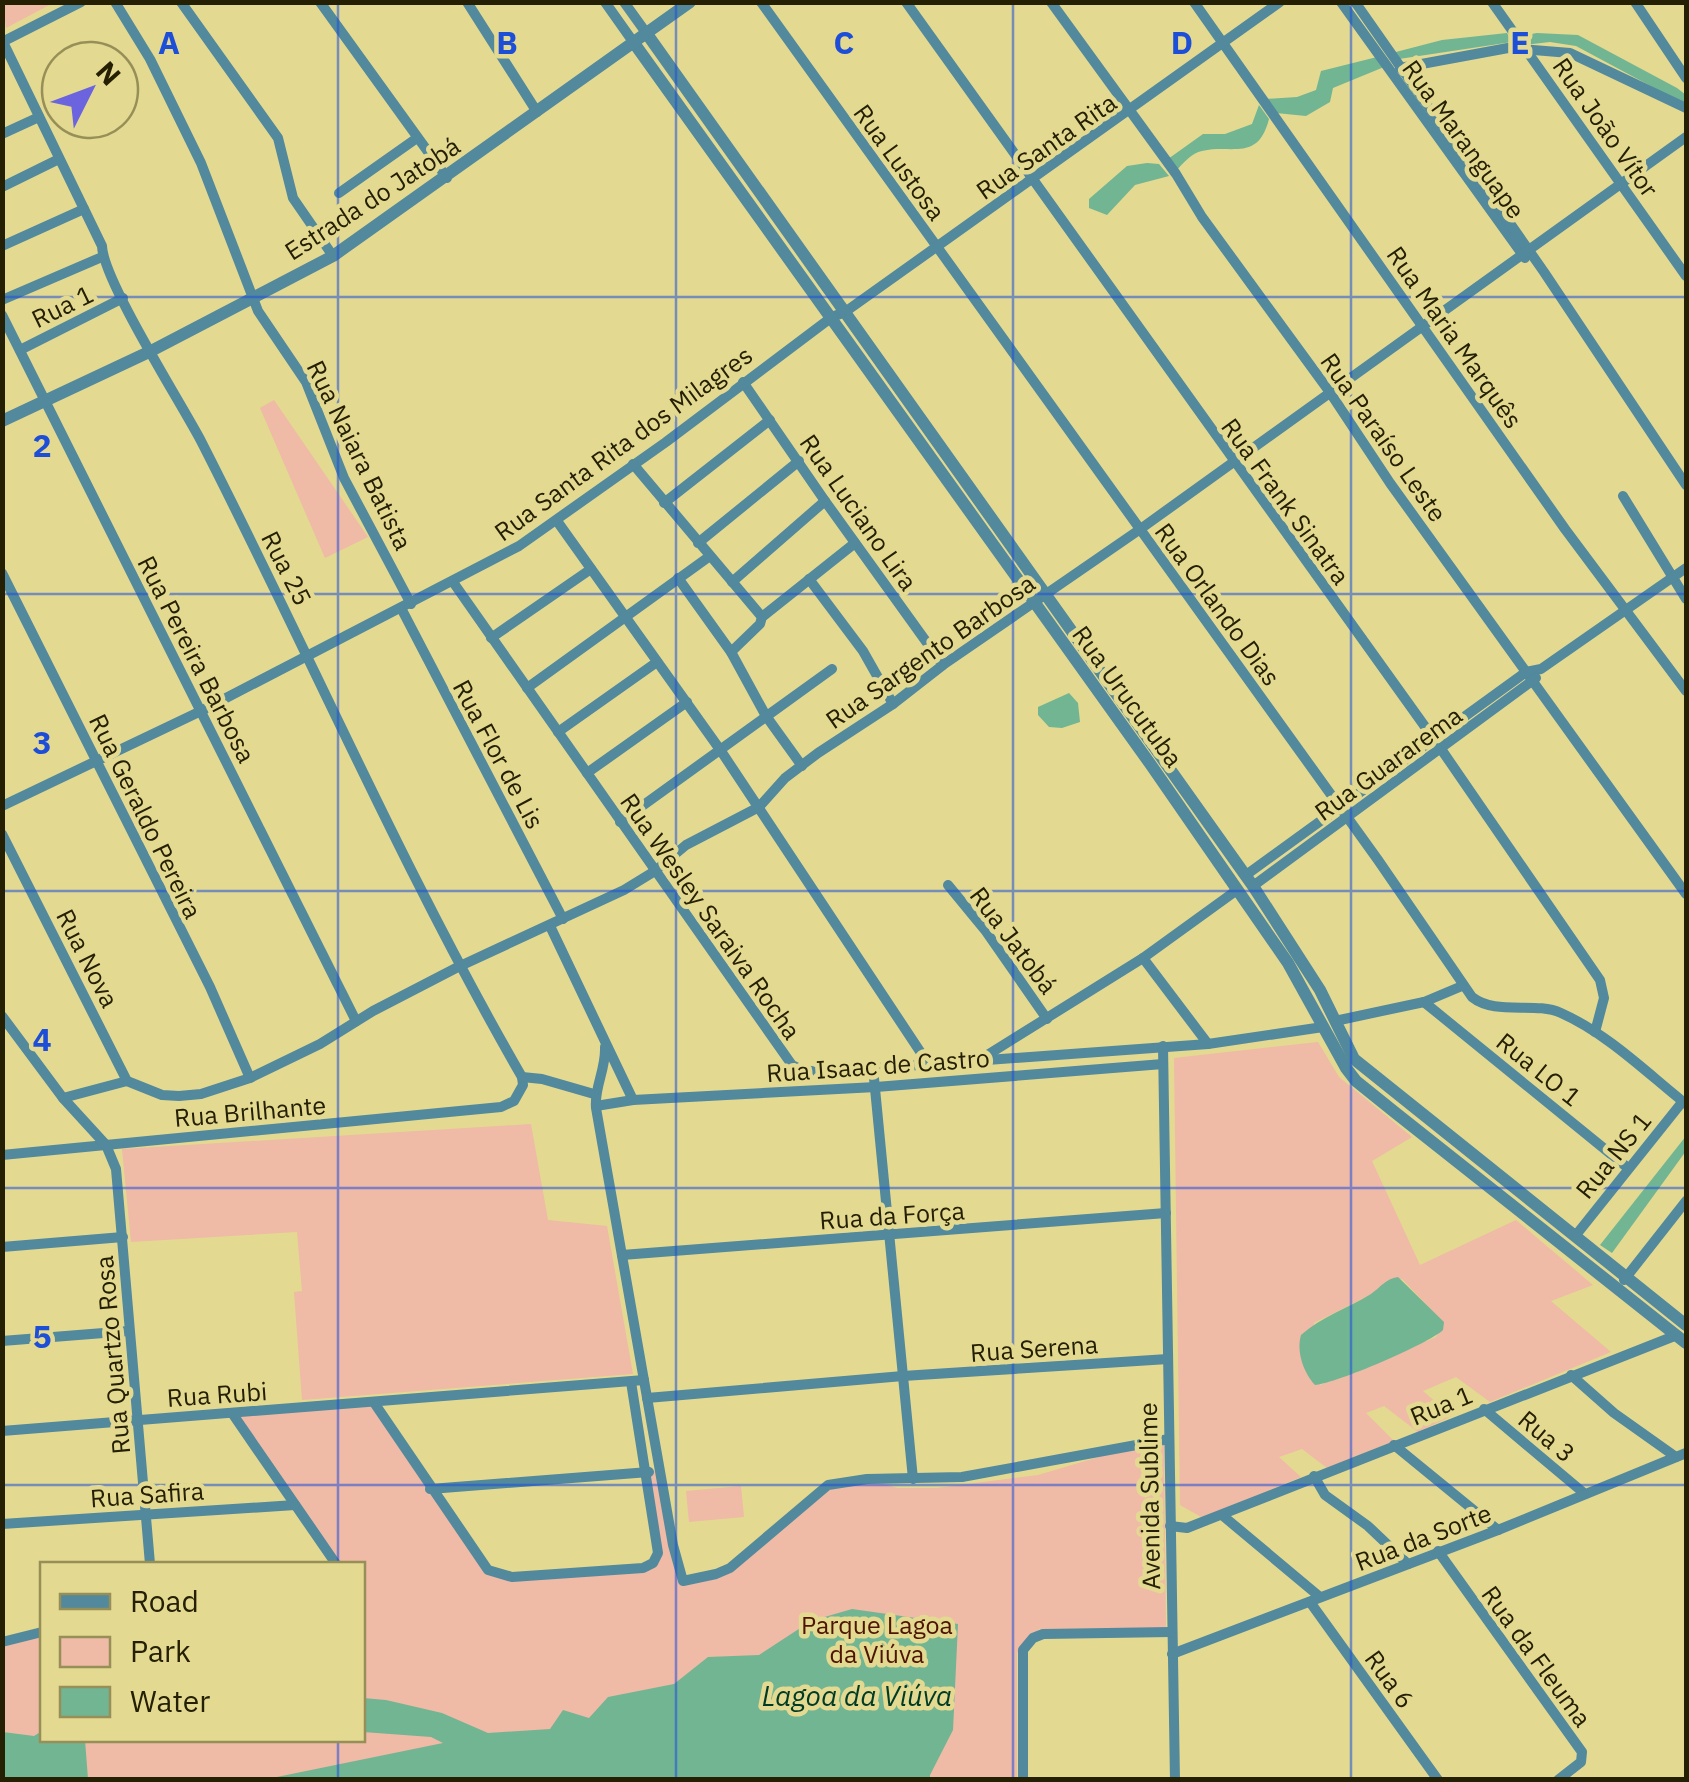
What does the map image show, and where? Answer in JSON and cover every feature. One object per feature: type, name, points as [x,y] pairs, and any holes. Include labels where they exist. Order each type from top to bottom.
[{"type":"street","points":[[3,41],[81,2]]},
{"type":"street","name":"Rua Naiara Batista","points":[[115,2],[150,59],[201,163],[258,311],[306,382],[344,478],[406,606]]},
{"type":"street","points":[[181,2],[278,138],[293,198],[333,256]]},
{"type":"street","points":[[320,2],[446,178]]},
{"type":"street","points":[[466,2],[538,112]]},
{"type":"street","name":"Rua Urucutuba","points":[[605,2],[838,314]]},
{"type":"street","name":"Rua Urucutuba","points":[[624,2],[1039,598],[1329,1024]]},
{"type":"street","name":"Estrada do Jatobá","points":[[2,421],[151,351],[333,256],[690,2]]},
{"type":"street","name":"Rua Lustosa","points":[[761,2],[936,247]]},
{"type":"street","name":"Rua Frank Sinatra","points":[[906,2],[1438,745],[1600,980],[1604,998],[1595,1032]]},
{"type":"street","name":"Rua Paraíso Leste","points":[[1051,2],[1686,894]]},
{"type":"street","name":"Rua Maria Marquês","points":[[1194,2],[1565,529],[1686,691]]},
{"type":"street","name":"Rua Santa Rita","points":[[838,314],[1280,2]]},
{"type":"street","name":"Rua Maranguape","points":[[1341,2],[1682,468],[1686,484]]},
{"type":"street","name":"Rua Maranguape","points":[[1355,2],[1524,251]]},
{"type":"street","name":"Rua João Vítor","points":[[1492,2],[1686,276]]},
{"type":"street","points":[[1635,2],[1686,78]]},
{"type":"street","name":"Rua 25","points":[[3,41],[102,246],[102,257],[183,406],[458,967],[522,1077]]},
{"type":"street","points":[[1400,68],[1475,52],[1525,48],[1570,52],[1686,108]]},
{"type":"street","points":[[2,78],[16,72]]},
{"type":"street","points":[[2,134],[39,118]]},
{"type":"street","name":"Rua Sargento Barbosa","points":[[127,1080],[162,1095],[190,1096],[250,1078],[458,967],[550,926],[655,871],[686,846],[759,807],[802,766],[1139,530],[1686,137]]},
{"type":"street","points":[[339,193],[417,138]]},
{"type":"street","points":[[2,187],[59,160]]},
{"type":"street","points":[[2,246],[84,209]]},
{"type":"street","name":"Rua Orlando Dias","points":[[936,247],[1344,813],[1460,976],[1462,986]]},
{"type":"street","points":[[2,300],[102,257]]},
{"type":"street","name":"Rua 1","points":[[20,350],[123,298]]},
{"type":"street","name":"Rua Santa Rita dos Milagres","points":[[2,806],[453,582],[558,521],[838,314]]},
{"type":"street","name":"Rua Pereira Barbosa","points":[[2,315],[356,1021]]},
{"type":"street","name":"Rua Luciano Lira","points":[[743,382],[943,665]]},
{"type":"street","points":[[664,502],[770,420]]},
{"type":"street","points":[[698,543],[799,461]]},
{"type":"street","points":[[633,464],[762,617]]},
{"type":"street","points":[[1623,496],[1686,599]]},
{"type":"street","points":[[732,582],[824,501]]},
{"type":"street","points":[[558,521],[721,751],[930,1064]]},
{"type":"street","points":[[731,652],[760,624],[762,617],[855,543]]},
{"type":"street","points":[[527,688],[710,556]]},
{"type":"street","name":"Rua Guararema","points":[[1438,745],[1526,672],[1541,668],[1686,568]]},
{"type":"street","points":[[491,638],[591,569]]},
{"type":"street","name":"Rua Geraldo Pereira","points":[[2,573],[210,986],[250,1078]]},
{"type":"street","points":[[678,578],[731,652],[766,716],[802,766]]},
{"type":"street","points":[[809,580],[863,651],[893,704]]},
{"type":"street","name":"Rua Wesley Saraiva Rocha","points":[[453,582],[792,1065],[811,1072],[1163,1046]]},
{"type":"street","name":"Rua Urucutuba","points":[[1039,598],[1249,880],[1320,990],[1338,1058],[1356,1081],[1402,1108],[1683,1334]]},
{"type":"street","name":"Rua Flor de Lis","points":[[406,606],[563,919]]},
{"type":"street","points":[[558,732],[657,662]]},
{"type":"street","name":"Rua Guararema","points":[[1249,880],[1438,745],[1534,682],[1541,668]]},
{"type":"street","points":[[620,822],[832,670]]},
{"type":"street","points":[[587,774],[686,702]]},
{"type":"street","name":"Rua Nova","points":[[2,834],[127,1080]]},
{"type":"street","name":"Rua Jatobá","points":[[948,885],[985,930],[1047,1019]]},
{"type":"street","points":[[976,1062],[1142,958],[1237,890]]},
{"type":"street","points":[[550,926],[633,1100]]},
{"type":"street","points":[[1142,958],[1208,1044]]},
{"type":"street","points":[[1163,1064],[1163,1046],[1208,1044],[1329,1024],[1424,1002],[1462,986],[1481,1004],[1549,1009],[1595,1032],[1685,1102]]},
{"type":"street","name":"Rua LO 1","points":[[1424,1002],[1628,1168]]},
{"type":"street","points":[[2,1016],[63,1098],[106,1145]]},
{"type":"street","points":[[605,1048],[602,1077],[594,1094],[683,1580],[730,1568],[828,1485],[867,1479],[978,1474],[1169,1439]]},
{"type":"street","name":"Rua Isaac de Castro","points":[[596,1106],[633,1100],[876,1087],[1163,1064]]},
{"type":"street","name":"Avenida Sublime","points":[[1163,1064],[1175,1780]]},
{"type":"street","points":[[874,1068],[913,1479]]},
{"type":"street","points":[[522,1077],[594,1094]]},
{"type":"street","name":"Rua Brilhante","points":[[2,1155],[501,1107],[520,1094],[522,1077]]},
{"type":"street","points":[[63,1098],[127,1080]]},
{"type":"street","name":"Rua NS 1","points":[[1576,1235],[1685,1102]]},
{"type":"street","name":"Rua Urucutuba","points":[[1422,1125],[1576,1235],[1622,1282]]},
{"type":"street","name":"Rua Quartzo Rosa","points":[[106,1145],[118,1176],[150,1562]]},
{"type":"street","points":[[1622,1282],[1686,1201]]},
{"type":"street","name":"Rua da Força","points":[[622,1254],[1166,1213]]},
{"type":"street","points":[[2,1247],[123,1237]]},
{"type":"street","points":[[2,1341],[130,1331]]},
{"type":"street","name":"Rua 1","points":[[1170,1526],[1186,1528],[1571,1374],[1683,1334]]},
{"type":"street","name":"Rua Serena","points":[[647,1398],[1168,1359]]},
{"type":"street","points":[[1571,1374],[1614,1413],[1681,1455]]},
{"type":"street","name":"Rua Rubi","points":[[2,1431],[644,1380]]},
{"type":"street","points":[[375,1404],[477,1557],[494,1574],[512,1577],[643,1568],[653,1562],[658,1552],[631,1382]]},
{"type":"street","name":"Rua 3","points":[[1484,1409],[1585,1494]]},
{"type":"street","points":[[232,1413],[335,1562]]},
{"type":"street","points":[[1394,1445],[1498,1530]]},
{"type":"street","name":"Rua da Sorte","points":[[1172,1654],[1498,1530],[1681,1455]]},
{"type":"street","points":[[430,1489],[660,1470]]},
{"type":"street","points":[[1314,1476],[1325,1495],[1368,1526],[1408,1564]]},
{"type":"street","name":"Rua Safira","points":[[2,1524],[295,1504]]},
{"type":"street","name":"Rua 6","points":[[1222,1514],[1315,1600],[1438,1780]]},
{"type":"street","name":"Rua da Fleuma","points":[[1438,1551],[1582,1752],[1581,1762],[1558,1780]]},
{"type":"street","points":[[2,1642],[40,1632]]},
{"type":"street","points":[[1023,1780],[1023,1650],[1029,1642],[1043,1634],[1171,1632]]},
{"type":"green space","points":[[3,2],[53,2],[53,3],[6,28]]},
{"type":"green space","points":[[274,400],[368,537],[325,558],[260,408]]},
{"type":"green space","points":[[1318,1042],[1339,1077],[1412,1137],[1372,1161],[1420,1265],[1516,1220],[1593,1285],[1551,1301],[1611,1352],[1490,1402],[1456,1377],[1423,1391],[1452,1416],[1418,1432],[1384,1406],[1366,1413],[1394,1441],[1327,1468],[1302,1449],[1279,1457],[1301,1477],[1203,1518],[1180,1505],[1174,1058]],"holes":[[[1402,1279],[1443,1322],[1436,1337],[1320,1385],[1314,1323]]]},
{"type":"green space","points":[[531,1124],[548,1220],[607,1226],[633,1374],[302,1400],[294,1292],[302,1291],[297,1232],[131,1242],[122,1149]]},
{"type":"green space","name":"Parque Lagoa da Viúva","points":[[375,1404],[494,1574],[643,1568],[656,1558],[645,1472],[660,1470],[682,1578],[722,1573],[817,1491],[867,1479],[897,1488],[937,1488],[1038,1475],[1146,1443],[1150,1448],[1164,1445],[1166,1628],[1039,1629],[1017,1653],[1017,1779],[3,1779],[2,1642],[40,1632],[40,1742],[365,1742],[365,1562],[335,1562],[232,1413]]},
{"type":"green space","points":[[741,1486],[744,1517],[689,1522],[686,1491]]},
{"type":"water","points":[[1507,33],[1512,42],[1399,59],[1392,53],[1442,40]]},
{"type":"water","points":[[1578,35],[1677,88],[1686,95],[1686,105],[1576,46],[1550,42],[1524,45],[1520,36]]},
{"type":"water","points":[[1377,57],[1384,67],[1333,88],[1330,102],[1306,116],[1276,113],[1265,99],[1297,97],[1316,90],[1321,71]]},
{"type":"water","points":[[1259,105],[1269,119],[1258,141],[1243,148],[1198,152],[1176,171],[1168,159],[1203,134],[1225,134],[1252,124]]},
{"type":"water","points":[[1159,164],[1169,176],[1135,185],[1107,215],[1089,208],[1089,199],[1127,166]]},
{"type":"water","points":[[1069,693],[1078,703],[1080,722],[1062,728],[1049,727],[1038,715],[1038,707]]},
{"type":"water","points":[[1686,1136],[1686,1151],[1612,1253],[1600,1245]]},
{"type":"water","points":[[1398,1277],[1444,1322],[1443,1330],[1382,1362],[1315,1385],[1302,1362],[1301,1335]]},
{"type":"water","name":"Lagoa da Viúva","points":[[852,1609],[958,1624],[953,1730],[930,1779],[267,1779],[443,1743],[431,1737],[365,1732],[365,1698],[442,1713],[488,1733],[550,1729],[563,1710],[589,1718],[608,1697],[674,1684],[708,1657],[759,1655],[811,1621]]},
{"type":"water","points":[[3,1732],[34,1736],[40,1732],[40,1742],[85,1742],[88,1779],[3,1779]]}]
